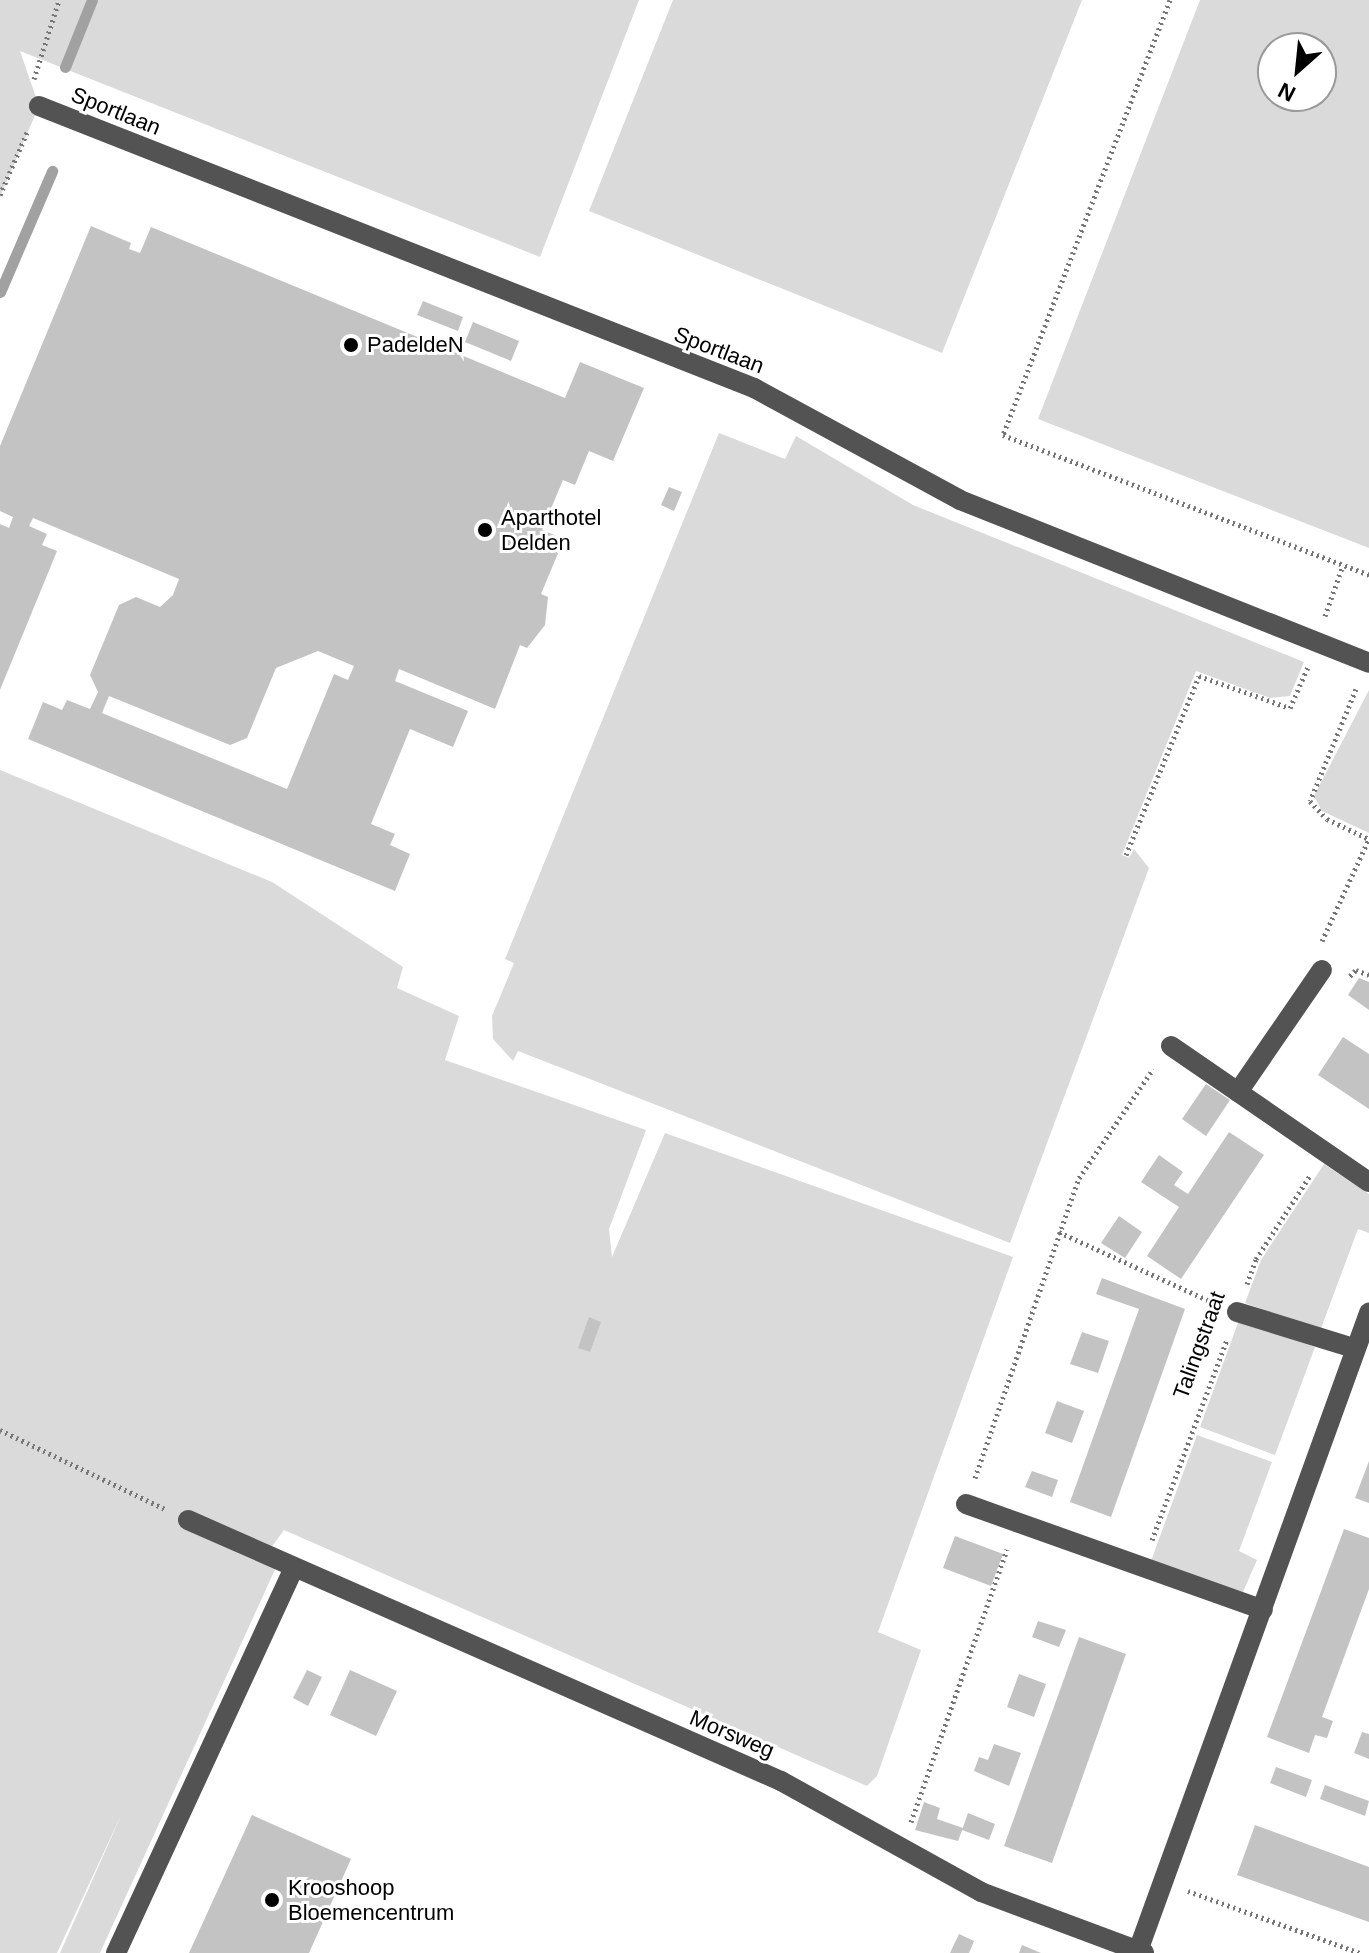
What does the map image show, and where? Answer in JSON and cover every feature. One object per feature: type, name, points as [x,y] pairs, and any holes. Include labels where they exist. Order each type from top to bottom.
[{"type":"street","name":"Sportlaan","points":[[39,106],[754,388],[960,500],[1369,663]]},
{"type":"street","points":[[1238,1092],[1322,970]]},
{"type":"street","points":[[1171,1046],[1369,1182]]},
{"type":"street","points":[[1237,1312],[1353,1348]]},
{"type":"street","points":[[1141,1952],[1163,1882],[1263,1610],[1353,1348],[1369,1313]]},
{"type":"street","points":[[966,1504],[1263,1610]]},
{"type":"street","name":"Morsweg","points":[[188,1520],[293,1570],[781,1781],[981,1892],[1141,1952]]},
{"type":"street","points":[[116,1953],[293,1570]]},
{"type":"path","points":[[0,195],[39,106],[34,83],[59,0]]},
{"type":"path","points":[[1170,0],[1003,435],[1369,575]]},
{"type":"path","points":[[1126,855],[1199,676],[1290,708],[1344,565]]},
{"type":"path","points":[[1319,946],[1369,839],[1315,810],[1309,792],[1369,663]]},
{"type":"path","points":[[966,1504],[1079,1178],[1105,1133],[1171,1046]]},
{"type":"path","name":"Talingstraat","points":[[1142,1567],[1256,1259],[1325,1152]]},
{"type":"path","points":[[1059,1232],[1237,1312]]},
{"type":"path","points":[[0,1430],[188,1520]]},
{"type":"path","points":[[902,1846],[1017,1522]]},
{"type":"path","points":[[1163,1882],[1360,1953]]},
{"type":"shaded area","points":[[0,0],[639,0],[540,257],[20,51],[39,106],[0,197]]},
{"type":"shaded area","points":[[673,0],[1082,0],[942,353],[589,211]]},
{"type":"shaded area","points":[[1200,0],[1369,0],[1369,548],[1038,419]]},
{"type":"shaded area","points":[[719,433],[785,459],[796,436],[913,505],[1304,662],[1290,696],[1270,698],[1196,671],[1122,855],[1129,858],[1134,849],[1149,868],[1010,1243],[518,1051],[513,1061],[493,1039],[492,1016],[514,963],[505,959]]},
{"type":"shaded area","points":[[1369,690],[1369,833],[1322,811],[1314,796]]},
{"type":"shaded area","points":[[0,770],[272,882],[403,967],[397,988],[459,1016],[445,1060],[646,1130],[609,1229],[612,1257],[665,1133],[1013,1257],[878,1632],[921,1650],[877,1776],[867,1786],[284,1530],[265,1556],[278,1563],[100,1953],[60,1953],[123,1811],[57,1953],[0,1953]]},
{"type":"shaded area","points":[[1324,1164],[1369,1194],[1369,1233],[1358,1229],[1320,1331],[1245,1303],[1261,1260]]},
{"type":"shaded area","points":[[1239,1320],[1315,1347],[1275,1455],[1200,1427]]},
{"type":"shaded area","points":[[1197,1435],[1272,1462],[1239,1551],[1257,1560],[1243,1592],[1151,1561]]},
{"type":"building","points":[[91,226],[131,243],[129,249],[140,253],[151,227],[565,398],[580,362],[644,388],[613,461],[589,451],[575,485],[563,480],[542,530],[564,539],[541,594],[548,597],[545,625],[527,648],[520,645],[495,709],[399,669],[395,681],[468,711],[453,747],[410,729],[371,824],[395,834],[390,845],[410,854],[395,891],[28,739],[43,702],[62,710],[67,700],[90,709],[98,692],[90,675],[119,605],[136,597],[160,607],[173,595],[179,579],[33,518],[29,526],[47,534],[42,545],[57,551],[0,690],[0,524],[9,528],[13,517],[0,511],[0,446]],"holes":[[[318,651],[354,666],[348,680],[334,674],[287,789],[102,713],[109,696],[230,745],[247,738],[276,668]]]},
{"type":"building","points":[[423,301],[463,317],[458,331],[417,315]]},
{"type":"building","points":[[473,322],[519,341],[511,361],[465,342]]},
{"type":"building","points":[[669,487],[682,492],[674,511],[661,505]]},
{"type":"building","points":[[1359,978],[1369,982],[1369,1010],[1348,995]]},
{"type":"building","points":[[1343,1037],[1369,1054],[1369,1109],[1318,1075]]},
{"type":"building","points":[[1206,1084],[1230,1100],[1206,1136],[1182,1119]]},
{"type":"building","points":[[1229,1132],[1264,1155],[1181,1279],[1147,1256],[1179,1207],[1141,1182],[1159,1155],[1183,1172],[1174,1185],[1188,1194]]},
{"type":"building","points":[[1119,1216],[1142,1232],[1125,1258],[1101,1243]]},
{"type":"building","points":[[1102,1278],[1185,1309],[1111,1517],[1070,1502],[1139,1309],[1096,1294]]},
{"type":"building","points":[[589,1317],[601,1322],[590,1352],[578,1348]]},
{"type":"building","points":[[1082,1332],[1109,1341],[1098,1373],[1070,1364]]},
{"type":"building","points":[[1057,1401],[1084,1411],[1072,1443],[1045,1433]]},
{"type":"building","points":[[1369,1461],[1369,1503],[1355,1498]]},
{"type":"building","points":[[1032,1471],[1058,1480],[1052,1497],[1025,1487]]},
{"type":"building","points":[[1344,1529],[1369,1538],[1369,1589],[1322,1717],[1333,1721],[1327,1738],[1315,1735],[1309,1753],[1267,1737]]},
{"type":"building","points":[[955,1536],[1003,1554],[991,1586],[943,1568]]},
{"type":"building","points":[[1038,1621],[1066,1630],[1059,1647],[1032,1637]]},
{"type":"building","points":[[1079,1637],[1126,1654],[1052,1863],[1004,1846]]},
{"type":"building","points":[[307,1670],[322,1677],[308,1706],[293,1698]]},
{"type":"building","points":[[350,1670],[397,1691],[376,1736],[330,1715]]},
{"type":"building","points":[[1019,1674],[1046,1684],[1034,1717],[1007,1707]]},
{"type":"building","points":[[1362,1732],[1369,1734],[1369,1759],[1354,1753]]},
{"type":"building","points":[[994,1744],[1021,1753],[1009,1786],[974,1771],[979,1757],[988,1760]]},
{"type":"building","points":[[1276,1767],[1312,1780],[1306,1797],[1270,1783]]},
{"type":"building","points":[[1325,1785],[1369,1801],[1365,1816],[1320,1799]]},
{"type":"building","points":[[924,1802],[940,1808],[937,1819],[963,1828],[958,1841],[915,1830]]},
{"type":"building","points":[[968,1813],[995,1824],[989,1840],[962,1830]]},
{"type":"building","points":[[252,1815],[351,1859],[309,1953],[189,1953]]},
{"type":"building","points":[[1255,1825],[1369,1867],[1369,1922],[1237,1875]]},
{"type":"building","points":[[959,1934],[974,1941],[969,1953],[950,1953]]},
{"type":"building","points":[[1022,1945],[1041,1953],[1019,1953]]},
{"type":"waterway","points":[[65,67],[92,0]]},
{"type":"waterway","points":[[0,292],[52,171]]},
{"type":"place","name":"PadeldeN","points":[[351,345]]},
{"type":"place","name":"Aparthotel Delden","points":[[485,530]]},
{"type":"place","name":"Krooshoop Bloemencentrum","points":[[272,1900]]}]
